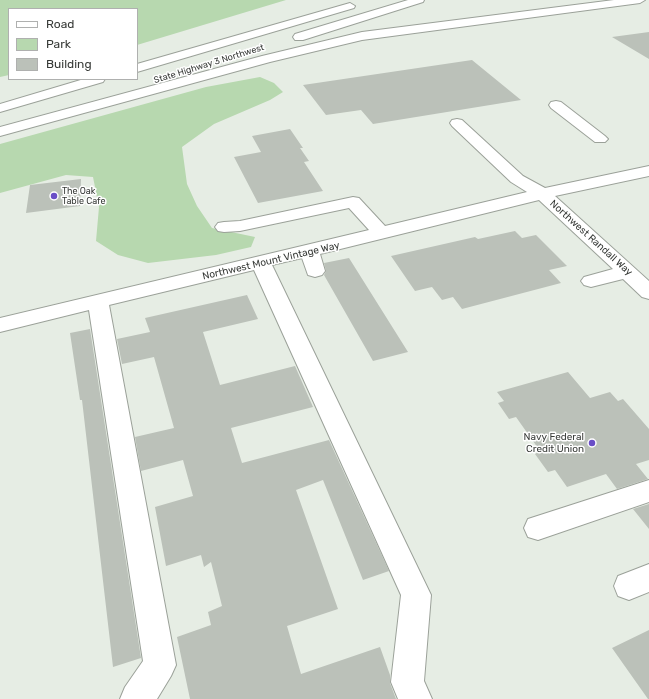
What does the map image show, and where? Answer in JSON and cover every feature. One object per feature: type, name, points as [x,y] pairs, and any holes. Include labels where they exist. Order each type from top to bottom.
[{"type":"main road","name":"State Highway 3 Northwest","points":[[0,130],[419,0]]},
{"type":"main road","points":[[0,130],[266,59],[362,36],[452,23],[640,0]]},
{"type":"main road","points":[[138,58],[332,1]]},
{"type":"main road","name":"State Highway 3 Northwest","points":[[138,68],[362,2]]},
{"type":"main road","points":[[0,99],[64,80]]},
{"type":"main road","points":[[0,108],[95,80]]},
{"type":"main road","points":[[556,105],[600,139]]},
{"type":"main road","points":[[457,123],[517,179],[542,194]]},
{"type":"main road","name":"Northwest Randall Way","points":[[542,194],[649,171]]},
{"type":"main road","name":"Northwest Randall Way","points":[[542,194],[649,292]]},
{"type":"main road","name":"Northwest Mount Vintage Way","points":[[0,325],[310,251],[356,249],[382,234],[542,194]]},
{"type":"main road","points":[[224,227],[240,226],[353,202],[382,234]]},
{"type":"main road","points":[[310,251],[314,271]]},
{"type":"main road","points":[[261,263],[416,595],[407,682],[415,699]]},
{"type":"main road","points":[[591,281],[627,272]]},
{"type":"main road","points":[[98,302],[160,665],[137,699]]},
{"type":"main road","points":[[538,528],[649,491]]},
{"type":"green space","points":[[0,0],[286,0],[138,45],[138,8],[8,8],[8,75],[0,77]]},
{"type":"green space","points":[[260,77],[274,83],[283,92],[270,100],[214,124],[182,147],[187,184],[197,206],[212,228],[255,237],[251,247],[216,255],[148,263],[118,255],[96,241],[99,207],[93,177],[66,175],[0,193],[0,144],[206,87]]},
{"type":"building","points":[[649,32],[649,59],[612,37]]},
{"type":"building","points":[[472,60],[521,100],[373,124],[361,110],[326,115],[303,85]]},
{"type":"building","points":[[290,129],[303,148],[300,148],[309,161],[304,162],[323,191],[258,203],[234,157],[261,152],[252,136]]},
{"type":"building","name":"The Oak Table Cafe","points":[[81,179],[80,206],[26,213],[30,185]]},
{"type":"building","points":[[515,231],[522,238],[536,235],[567,266],[549,270],[561,283],[462,309],[453,297],[442,300],[432,287],[415,291],[391,256],[475,237],[478,239]]},
{"type":"building","points":[[349,258],[408,352],[373,361],[324,275],[326,271],[324,263]]},
{"type":"building","points":[[247,295],[258,319],[203,332],[220,385],[295,366],[313,407],[231,428],[242,463],[329,440],[389,571],[363,580],[323,480],[296,490],[338,609],[287,626],[301,674],[380,647],[390,675],[390,683],[396,699],[190,699],[177,637],[211,625],[208,612],[222,606],[211,562],[204,567],[201,555],[166,566],[155,507],[193,496],[183,460],[141,471],[135,437],[174,428],[154,357],[122,364],[117,339],[150,332],[145,318]]},
{"type":"building","points":[[90,329],[141,658],[113,667],[82,400],[80,400],[70,333]]},
{"type":"building","name":"Navy Federal Credit Union","points":[[568,372],[590,398],[610,392],[618,401],[623,399],[649,429],[649,460],[636,464],[648,479],[617,489],[606,474],[567,487],[555,470],[548,472],[535,454],[540,451],[516,417],[509,419],[498,403],[504,401],[497,392]]},
{"type":"building","points":[[649,504],[649,529],[633,509]]},
{"type":"building","points":[[649,630],[649,699],[648,699],[612,648]]},
{"type":"place","name":"The Oak Table Cafe","points":[[54,196]]},
{"type":"place","name":"Navy Federal Credit Union","points":[[592,443]]}]
